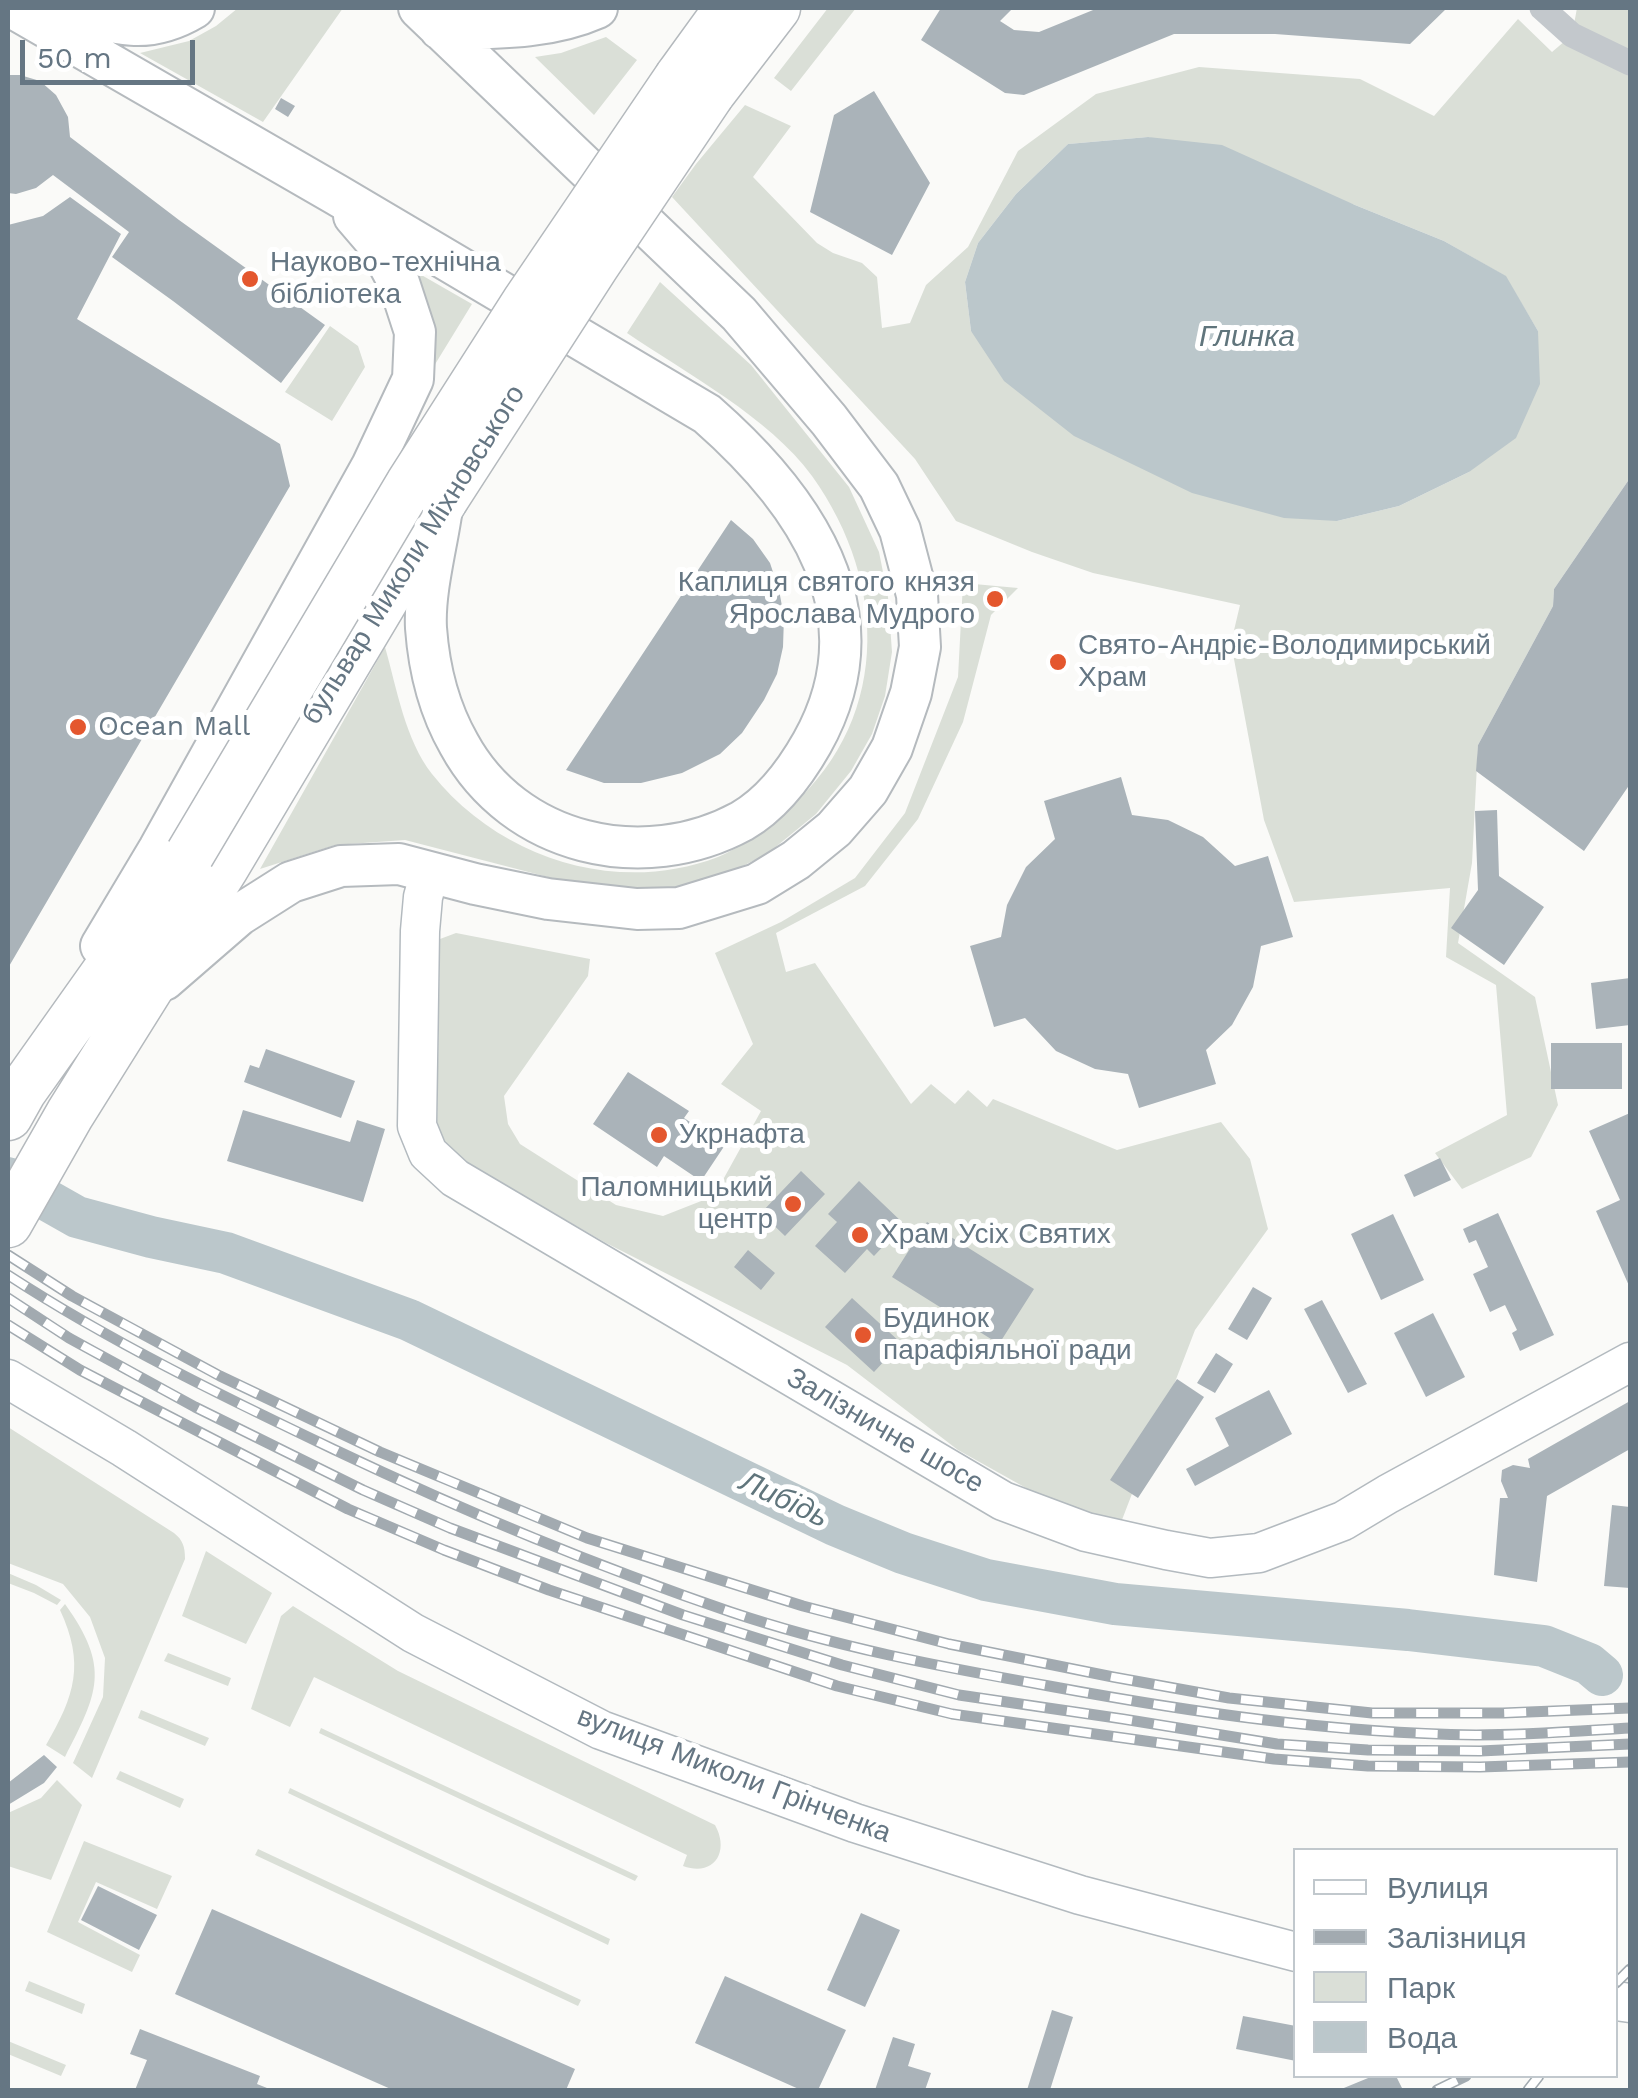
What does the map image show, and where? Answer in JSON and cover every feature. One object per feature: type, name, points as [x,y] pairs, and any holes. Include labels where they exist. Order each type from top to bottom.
[{"type":"highway","name":"бульвар Миколи Міхновського","points":[[14,1104],[69,1023],[207,861],[444,499],[595,265],[695,86],[729,8]]},
{"type":"highway","name":"бульвар Миколи Міхновського","points":[[8,1223],[140,1001],[207,861],[410,484],[527,301],[695,86],[776,8]]},
{"type":"main road","points":[[13,8],[707,414],[744,446],[801,519],[823,560],[838,602],[842,645],[836,686],[822,724],[777,794],[745,819],[710,836],[674,846],[635,848],[597,845],[562,835],[503,799],[460,747],[436,688],[426,624],[444,499]]},
{"type":"main road","points":[[67,8],[134,27],[177,18],[194,8]]},
{"type":"main road","points":[[429,18],[528,27],[572,19],[597,8]]},
{"type":"main road","points":[[140,1001],[239,915],[291,882],[341,866],[399,864],[548,898],[637,909],[679,908],[757,884],[834,830],[868,790],[892,748],[910,693],[920,647],[918,596],[900,530],[879,486],[739,314],[429,18]]},
{"type":"main road","points":[[69,1023],[96,952],[159,850],[372,466],[413,378],[415,332],[399,283],[378,244],[337,195]]},
{"type":"street","points":[[1542,8],[1572,34],[1630,63]]},
{"type":"street","name":"Залізничне шосе","points":[[430,872],[420,931],[418,1126],[428,1153],[456,1178],[1004,1501],[1086,1532],[1166,1550],[1210,1558],[1259,1553],[1343,1521],[1630,1362]]},
{"type":"street","name":"вулиця Миколи Грінченка","points":[[8,1379],[124,1448],[412,1633],[602,1730],[839,1818],[1080,1895],[1293,1951]]},
{"type":"green space","points":[[238,8],[343,8],[263,122],[140,53],[189,41]]},
{"type":"green space","points":[[828,8],[856,8],[791,91],[774,78]]},
{"type":"green space","points":[[1577,8],[1630,8],[1630,478],[1554,589],[1553,606],[1478,745],[1472,863],[1458,943],[1535,997],[1558,1105],[1531,1157],[1462,1189],[1435,1153],[1507,1115],[1496,985],[1446,957],[1450,888],[1294,902],[1264,820],[1231,643],[1240,605],[1093,573],[956,521],[915,459],[672,197],[745,105],[791,126],[753,177],[817,243],[862,263],[877,277],[882,328],[910,323],[926,285],[968,247],[1018,151],[1096,94],[1199,67],[1360,79],[1434,116],[1518,19],[1552,52],[1572,35]],"holes":[[[1148,137],[1355,205],[1444,241],[1505,276],[1538,331],[1469,472],[1399,506],[1337,521],[971,331],[965,282],[978,243],[1016,194],[1068,144]]]},
{"type":"green space","points":[[606,37],[637,60],[594,115],[535,57],[561,53]]},
{"type":"green space","points":[[411,269],[472,304],[434,366]]},
{"type":"green space","points":[[660,282],[751,365],[849,487],[879,552],[888,597],[892,652],[885,696],[872,734],[851,771],[816,814],[767,854],[716,879],[654,891],[598,890],[405,840],[335,845],[260,869],[385,647],[408,730],[432,774],[459,803],[491,828],[562,862],[600,870],[640,872],[679,868],[718,857],[767,827],[817,779],[843,740],[860,697],[867,653],[865,608],[856,562],[838,518],[794,455],[726,398],[627,333]]},
{"type":"green space","points":[[330,326],[358,346],[365,367],[332,421],[285,392]]},
{"type":"green space","points":[[963,583],[1018,588],[991,615],[963,722],[918,819],[865,886],[776,933],[786,972],[815,963],[911,1104],[931,1084],[955,1104],[968,1090],[987,1107],[993,1099],[1117,1150],[1221,1122],[1250,1159],[1268,1229],[1195,1330],[1120,1525],[1078,1517],[958,1450],[847,1365],[606,1243],[451,1154],[437,1132],[440,939],[456,933],[590,959],[588,976],[504,1096],[508,1124],[520,1144],[616,1205],[663,1216],[714,1196],[761,1111],[721,1084],[753,1044],[715,953],[781,922],[855,878],[905,813],[958,677]]},
{"type":"green space","points":[[8,1427],[174,1533],[184,1547],[185,1559],[92,1778],[73,1763],[103,1697],[105,1658],[90,1617],[63,1584],[8,1563]]},
{"type":"green space","points":[[206,1551],[272,1593],[246,1644],[182,1616]]},
{"type":"green space","points":[[8,1573],[61,1600],[57,1605],[8,1583]]},
{"type":"green space","points":[[65,1604],[89,1646],[95,1680],[85,1715],[65,1757],[46,1745],[64,1710],[73,1679],[72,1647],[60,1610]]},
{"type":"green space","points":[[293,1606],[398,1671],[715,1825],[721,1844],[716,1860],[703,1868],[683,1866],[687,1855],[314,1677],[290,1727],[251,1709],[281,1616]]},
{"type":"green space","points":[[168,1653],[231,1678],[228,1686],[164,1661]]},
{"type":"green space","points":[[141,1710],[209,1738],[205,1746],[138,1718]]},
{"type":"green space","points":[[321,1728],[638,1876],[635,1881],[319,1733]]},
{"type":"green space","points":[[120,1771],[184,1799],[180,1808],[116,1779]]},
{"type":"green space","points":[[57,1780],[82,1805],[51,1880],[8,1866],[8,1813],[41,1798]]},
{"type":"green space","points":[[290,1788],[610,1939],[608,1945],[288,1793]]},
{"type":"green space","points":[[84,1841],[172,1876],[157,1909],[96,1882],[78,1922],[140,1955],[132,1972],[47,1932]]},
{"type":"green space","points":[[258,1849],[581,2000],[578,2006],[255,1855]]},
{"type":"green space","points":[[29,1981],[85,2004],[82,2014],[25,1991]]},
{"type":"green space","points":[[8,2041],[66,2065],[61,2076],[8,2054]]},
{"type":"water","name":"Глинка","points":[[1148,137],[1222,145],[1444,241],[1506,276],[1538,331],[1540,384],[1516,438],[1469,472],[1399,506],[1337,521],[1284,518],[1192,493],[1074,436],[1004,381],[971,331],[965,282],[978,243],[1016,194],[1068,144]]},
{"type":"building","points":[[941,8],[1013,8],[1000,21],[1014,30],[1039,32],[1098,8],[1447,8],[1410,44],[1275,34],[1174,34],[1024,95],[1005,93],[921,40]]},
{"type":"building","points":[[8,75],[40,81],[56,95],[68,117],[70,137],[325,325],[281,383],[112,257],[129,232],[53,175],[36,188],[8,193]]},
{"type":"building","points":[[874,91],[930,183],[892,255],[810,212],[834,115]]},
{"type":"building","points":[[281,98],[295,106],[288,117],[275,109]]},
{"type":"building","name":"Ocean Mall","points":[[70,197],[121,234],[77,319],[280,444],[290,486],[8,968],[8,225],[43,216]]},
{"type":"building","points":[[1630,478],[1630,784],[1584,851],[1476,771],[1478,745],[1553,606],[1554,589]]},
{"type":"building","points":[[731,520],[753,539],[770,563],[784,617],[777,674],[764,700],[742,733],[720,754],[682,773],[641,783],[604,783],[566,770]]},
{"type":"building","points":[[1121,777],[1132,815],[1168,820],[1203,837],[1235,866],[1268,856],[1293,937],[1261,946],[1253,987],[1232,1025],[1206,1050],[1216,1084],[1139,1108],[1128,1074],[1095,1069],[1056,1051],[1025,1018],[994,1027],[970,946],[1001,937],[1007,905],[1026,867],[1055,839],[1044,801]]},
{"type":"building","points":[[1497,810],[1499,876],[1544,907],[1504,965],[1451,928],[1478,890],[1475,811]]},
{"type":"building","points":[[1630,978],[1630,1025],[1596,1029],[1591,983]]},
{"type":"building","points":[[1551,1043],[1622,1043],[1622,1089],[1551,1089]]},
{"type":"building","points":[[266,1049],[355,1081],[341,1118],[244,1082],[250,1065],[259,1068]]},
{"type":"building","name":"Укрнафта","points":[[628,1072],[689,1111],[684,1118],[725,1145],[701,1181],[664,1156],[657,1167],[593,1124]]},
{"type":"building","points":[[243,1110],[350,1142],[357,1120],[385,1129],[363,1202],[227,1161]]},
{"type":"building","points":[[1630,1113],[1630,1288],[1596,1211],[1620,1200],[1589,1131]]},
{"type":"building","points":[[1440,1158],[1451,1180],[1414,1197],[1404,1175]]},
{"type":"building","name":"Паломницький центр","points":[[801,1171],[825,1194],[785,1236],[761,1213]]},
{"type":"building","name":"Храм Усіх Святих","points":[[859,1181],[904,1224],[874,1256],[867,1249],[845,1273],[815,1246],[837,1222],[828,1214]]},
{"type":"building","points":[[1498,1213],[1554,1335],[1520,1351],[1512,1333],[1517,1330],[1505,1305],[1490,1312],[1473,1274],[1488,1267],[1476,1240],[1469,1243],[1463,1229]]},
{"type":"building","points":[[1393,1214],[1424,1280],[1381,1300],[1351,1234]]},
{"type":"building","points":[[927,1222],[1034,1289],[999,1344],[892,1277]]},
{"type":"building","points":[[748,1250],[775,1273],[761,1290],[734,1267]]},
{"type":"building","points":[[1253,1287],[1272,1298],[1247,1340],[1228,1329]]},
{"type":"building","name":"Будинок парафіяльної ради","points":[[852,1298],[901,1343],[874,1372],[825,1327]]},
{"type":"building","points":[[1322,1300],[1367,1384],[1348,1393],[1304,1309]]},
{"type":"building","points":[[1433,1313],[1465,1377],[1426,1397],[1394,1333]]},
{"type":"building","points":[[1216,1353],[1233,1364],[1215,1393],[1197,1383]]},
{"type":"building","points":[[1177,1379],[1204,1397],[1138,1498],[1110,1480]]},
{"type":"building","points":[[1269,1390],[1292,1434],[1195,1486],[1186,1469],[1229,1446],[1215,1418]]},
{"type":"building","points":[[1630,1401],[1630,1449],[1547,1496],[1537,1582],[1494,1575],[1500,1498],[1508,1498],[1501,1481],[1502,1470],[1513,1465],[1530,1468],[1528,1459]]},
{"type":"building","points":[[1612,1505],[1630,1507],[1630,1588],[1604,1586]]},
{"type":"building","points":[[44,1755],[57,1767],[44,1783],[8,1805],[8,1783]]},
{"type":"building","points":[[98,1886],[157,1915],[139,1950],[81,1920]]},
{"type":"building","points":[[212,1909],[575,2069],[566,2090],[393,2090],[175,1994]]},
{"type":"building","points":[[861,1913],[900,1930],[865,2007],[827,1990]]},
{"type":"building","points":[[725,1976],[846,2030],[818,2090],[801,2090],[695,2043]]},
{"type":"building","points":[[1052,2010],[1073,2017],[1050,2090],[1027,2090]]},
{"type":"building","points":[[1243,2016],[1293,2025],[1293,2060],[1236,2049]]},
{"type":"building","points":[[140,2029],[260,2076],[257,2084],[272,2090],[135,2090],[147,2060],[130,2054]]},
{"type":"building","points":[[893,2037],[915,2044],[908,2066],[931,2073],[925,2090],[875,2090]]},
{"type":"building","points":[[1368,2078],[1397,2078],[1403,2090],[1339,2090]]},
{"type":"waterway","name":"Либідь","points":[[8,1178],[77,1217],[226,1253],[409,1320],[835,1525],[903,1553],[986,1580],[1115,1604],[1544,1646],[1589,1664],[1602,1675]]},
{"type":"railway","points":[[8,1255],[72,1296],[220,1376],[380,1452],[587,1538],[803,1606],[949,1644],[1229,1698],[1372,1713],[1630,1708]]},
{"type":"railway","points":[[8,1275],[168,1367],[431,1494],[630,1576],[810,1636],[1009,1679],[1261,1720],[1476,1735],[1630,1728]]},
{"type":"railway","points":[[8,1298],[69,1338],[195,1407],[363,1490],[450,1528],[683,1615],[842,1665],[959,1695],[1277,1744],[1480,1751],[1630,1744]]},
{"type":"railway","points":[[8,1325],[80,1370],[348,1509],[549,1590],[837,1686],[952,1714],[1274,1759],[1368,1766],[1480,1767],[1630,1762]]},
{"type":"railway","points":[[1618,1981],[1630,1969]]},
{"type":"railway","points":[[1437,2090],[1462,2078]]},
{"type":"railway","points":[[1528,2090],[1537,2078]]},
{"type":"place","name":"Науково-технічна бібліотека","points":[[250,279]]},
{"type":"place","name":"Каплиця святого князя Ярослава Мудрого","points":[[995,599]]},
{"type":"place","name":"Свято-Андріє-Володимирський Храм","points":[[1058,662]]},
{"type":"place","name":"Ocean Mall","points":[[78,727]]},
{"type":"place","name":"Укрнафта","points":[[659,1135]]},
{"type":"place","name":"Паломницький центр","points":[[793,1204]]},
{"type":"place","name":"Храм Усіх Святих","points":[[860,1235]]},
{"type":"place","name":"Будинок парафіяльної ради","points":[[863,1335]]}]
